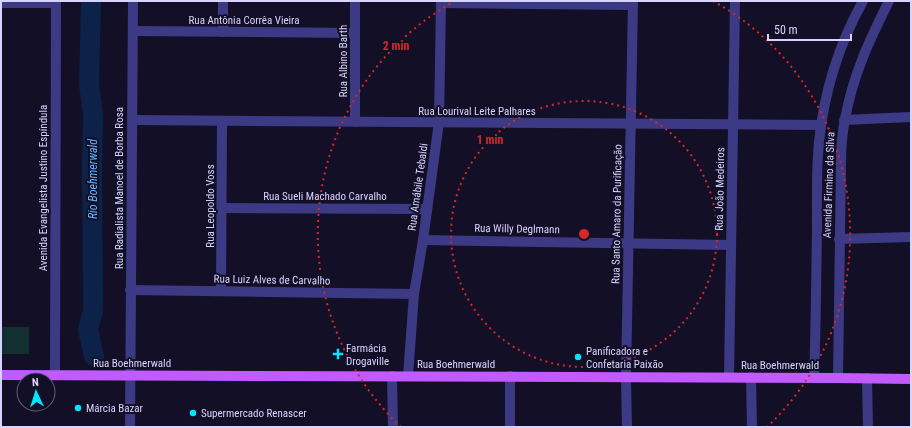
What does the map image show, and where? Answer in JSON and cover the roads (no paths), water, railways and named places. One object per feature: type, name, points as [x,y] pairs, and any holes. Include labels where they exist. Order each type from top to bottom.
[{"type":"main road","name":"Rua Boehmerwald","points":[[1,375],[16,375]]},
{"type":"main road","name":"Rua Boehmerwald","points":[[56,375],[751,377],[911,379]]},
{"type":"street","name":"Rua Radialista Manoel de Borba Rosa","points":[[130,427],[133,1]]},
{"type":"street","points":[[223,1],[223,32]]},
{"type":"street","name":"Rua Albino Barth","points":[[355,1],[355,122]]},
{"type":"street","name":"Rua João Medeiros","points":[[729,377],[735,1]]},
{"type":"street","name":"Avenida Firmino da Silva","points":[[814,378],[818,164],[821,125],[828,86],[846,34],[863,1]]},
{"type":"street","name":"Avenida Firmino da Silva","points":[[838,378],[839,239],[844,120],[853,84],[861,61],[889,1]]},
{"type":"street","points":[[1,3],[56,2]]},
{"type":"street","name":"Avenida Evangelista Justino Espíndula","points":[[55,372],[56,2]]},
{"type":"street","points":[[441,2],[633,3]]},
{"type":"street","name":"Rua Amábile Tebaldi","points":[[408,376],[414,294],[439,122],[441,2]]},
{"type":"street","name":"Rua Santo Amaro da Purificação","points":[[627,427],[626,377],[633,3]]},
{"type":"street","name":"Rua Antônia Corrêa Vieira","points":[[133,32],[355,33]]},
{"type":"street","points":[[844,120],[911,118]]},
{"type":"street","name":"Rua Lourival Leite Palhares","points":[[132,120],[821,125]]},
{"type":"street","name":"Rua Leopoldo Voss","points":[[221,291],[222,121]]},
{"type":"street","name":"Rua Sueli Machado Carvalho","points":[[222,208],[427,209]]},
{"type":"street","points":[[839,239],[911,237]]},
{"type":"street","name":"Rua Willy Deglmann","points":[[423,240],[731,245]]},
{"type":"street","name":"Rua Luiz Alves de Carvalho","points":[[130,290],[414,294]]},
{"type":"street","points":[[392,376],[393,427]]},
{"type":"street","points":[[510,376],[510,427]]},
{"type":"street","points":[[751,377],[752,427]]},
{"type":"street","points":[[867,378],[868,427]]},
{"type":"waterway","name":"Rio Boehmerwald","points":[[91,1],[89,85],[93,113],[93,310],[88,330],[94,356]]},
{"type":"place","name":"Farmácia Drogaville","points":[[338,354]]},
{"type":"place","name":"Panificadora e Confetaria Paixão","points":[[578,357]]},
{"type":"place","name":"Márcia Bazar","points":[[78,408]]},
{"type":"place","name":"Supermercado Renascer","points":[[193,413]]}]
